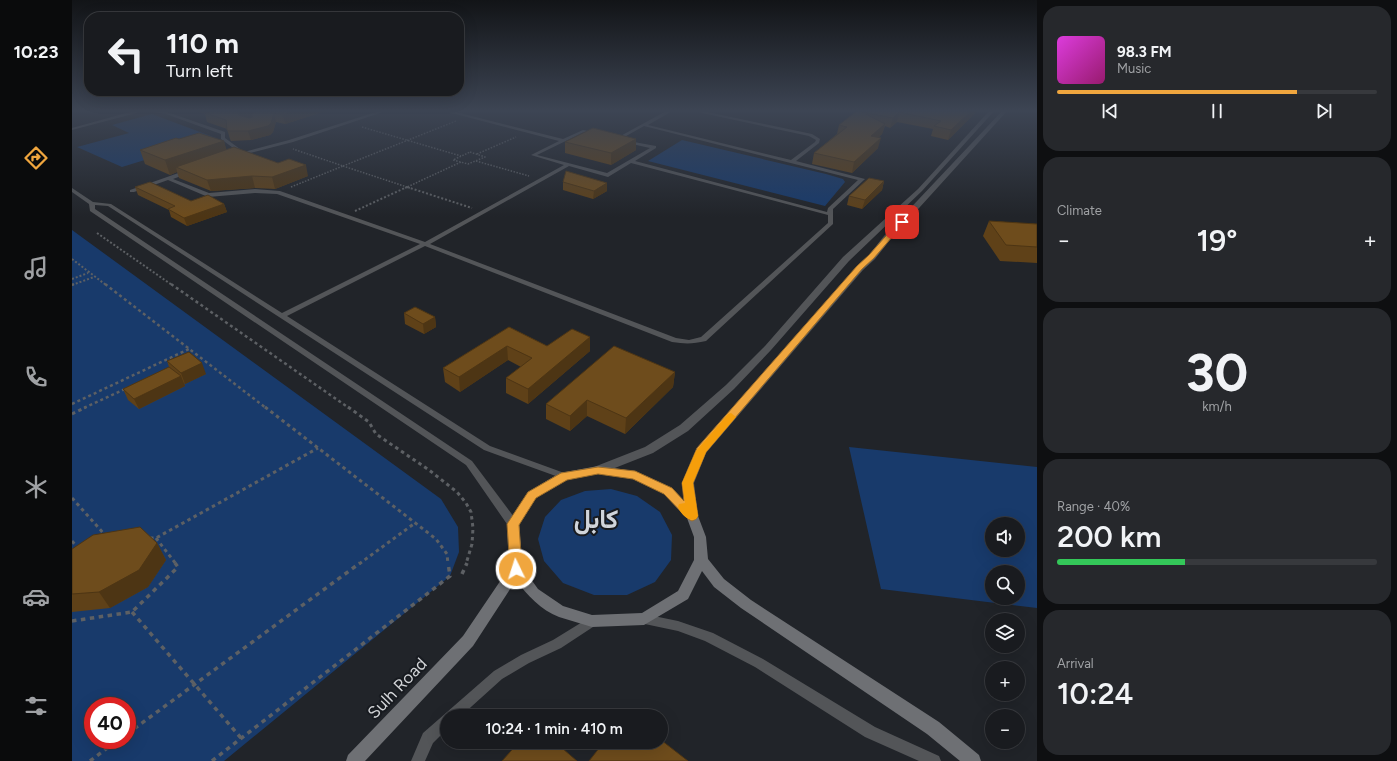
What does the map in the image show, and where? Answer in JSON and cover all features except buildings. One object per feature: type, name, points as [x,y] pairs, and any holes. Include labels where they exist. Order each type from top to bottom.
[{"type":"street","points":[[964,146],[920,190],[856,249],[773,342],[730,387],[684,428],[649,450],[598,470],[564,476],[532,495],[513,524],[516,569],[533,593],[559,611],[592,621],[644,618],[683,595],[701,560],[700,537],[692,516],[688,483],[701,451],[969,146]]},
{"type":"street","points":[[898,210],[910,214]]},
{"type":"street","points":[[598,470],[635,475],[668,491],[692,516]]},
{"type":"street","points":[[701,560],[719,583],[746,604],[933,728],[973,761]]},
{"type":"street","name":"Sulh Road","points":[[354,761],[468,641],[516,569]]},
{"type":"lane","points":[[233,146],[243,153]]},
{"type":"lane","points":[[229,158],[273,146]]},
{"type":"lane","points":[[551,146],[533,155],[608,175],[654,147],[647,146]]},
{"type":"lane","points":[[167,178],[208,195],[255,191],[278,192],[425,244],[675,340],[689,342],[703,339],[831,223],[829,214],[830,209],[862,179],[726,146]]},
{"type":"lane","points":[[792,162],[814,146]]},
{"type":"lane","points":[[630,162],[829,214]]},
{"type":"lane","points":[[282,316],[425,244],[569,164]]},
{"type":"lane","points":[[132,192],[195,169]]},
{"type":"lane","points":[[72,190],[92,203],[109,205],[487,448],[564,476]]},
{"type":"lane","points":[[92,203],[92,210],[469,463],[513,524]]},
{"type":"lane","points":[[644,618],[678,626],[709,637],[758,663],[870,732],[934,761]]},
{"type":"lane","points":[[460,709],[498,675],[525,659],[557,644],[592,621]]},
{"type":"lane","points":[[418,761],[428,738],[440,727]]},
{"type":"path","points":[[278,192],[394,146]]},
{"type":"path","points":[[426,146],[461,156]]},
{"type":"path","points":[[287,147],[484,212]]},
{"type":"path","points":[[470,152],[485,157],[476,161],[468,164],[453,160],[470,152]]},
{"type":"path","points":[[476,161],[542,180]]},
{"type":"path","points":[[344,216],[461,162]]},
{"type":"path","points":[[97,233],[370,422],[376,434],[453,488],[470,510],[474,532],[468,561],[462,574]]},
{"type":"path","points":[[72,260],[436,539],[447,554],[450,576],[212,761]]},
{"type":"path","points":[[72,279],[89,273]]},
{"type":"path","points":[[72,285],[94,277]]},
{"type":"path","points":[[72,404],[189,349]]},
{"type":"path","points":[[189,357],[195,354]]},
{"type":"path","points":[[72,414],[127,388]]},
{"type":"path","points":[[142,537],[156,538],[318,448]]},
{"type":"path","points":[[72,498],[106,536],[113,536]]},
{"type":"path","points":[[136,727],[415,523]]},
{"type":"path","points":[[72,621],[132,612],[178,567],[156,538]]},
{"type":"path","points":[[72,541],[80,550]]},
{"type":"path","points":[[132,612],[241,738]]},
{"type":"path","points":[[90,761],[106,749]]},
{"type":"shaded area","points":[[83,146],[192,146],[122,167],[77,147]]},
{"type":"shaded area","points":[[673,146],[705,146],[826,174],[843,179],[845,182],[825,206],[648,161]]},
{"type":"shaded area","points":[[72,230],[441,499],[458,527],[459,552],[450,576],[224,761],[72,761]]},
{"type":"shaded area","points":[[849,447],[1037,467],[1037,608],[1012,605],[1025,605],[1025,565],[985,565],[985,602],[881,589]]},
{"type":"shaded area","points":[[611,489],[637,496],[660,512],[672,535],[671,560],[655,582],[627,595],[594,595],[563,583],[544,561],[538,539],[545,517],[561,500],[585,491]]},
{"type":"slow traffic","points":[[683,507],[692,516],[688,483],[701,451],[731,417]]},
{"type":"district","name":"کابل","points":[[596,519]]},
{"type":"route","points":[[516,569],[513,524],[532,495],[564,476],[598,470],[635,475],[668,491],[692,516],[688,483],[701,451],[778,364],[813,321],[902,222]]}]
